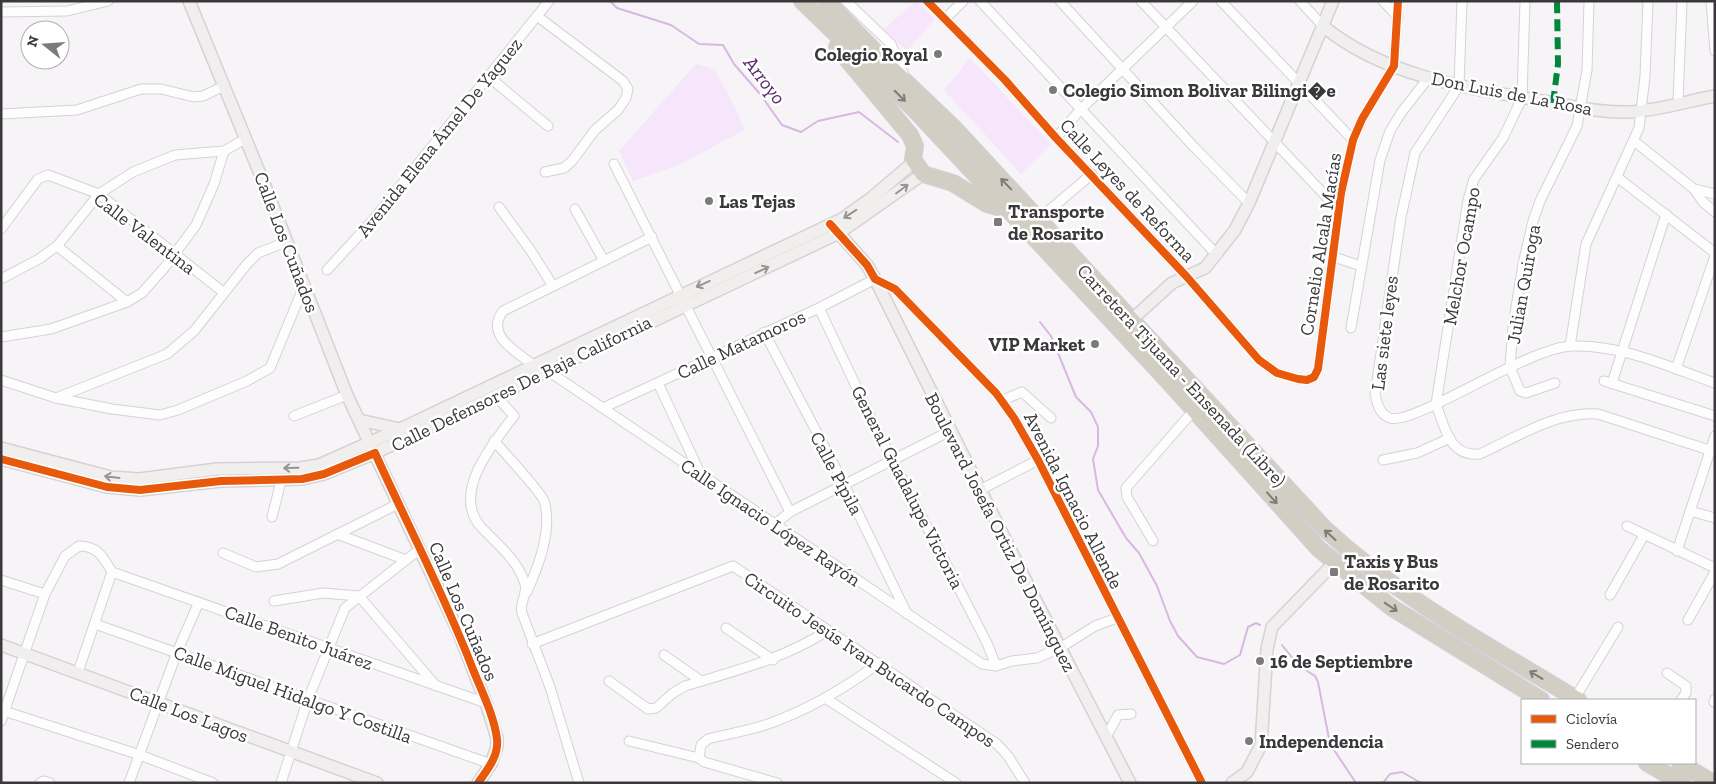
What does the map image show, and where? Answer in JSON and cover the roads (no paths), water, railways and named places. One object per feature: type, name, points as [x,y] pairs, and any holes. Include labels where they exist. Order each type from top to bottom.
[{"type":"highway","name":"Carretera Tijuana - Ensenada (Libre)","points":[[802,1],[838,38],[915,110],[1334,563],[1391,607],[1539,699]]},
{"type":"highway","name":"Carretera Tijuana - Ensenada (Libre)","points":[[826,1],[892,69],[954,128],[1132,318],[1312,517],[1358,559],[1414,601],[1577,699]]},
{"type":"highway","points":[[892,69],[886,70],[880,66],[850,36],[841,34],[838,38],[837,47],[910,135],[915,146],[913,160],[923,174],[953,182],[987,204],[997,207],[1005,206],[1009,203],[1015,206],[1054,246],[1067,249]]},
{"type":"highway","points":[[1649,764],[1682,783]]},
{"type":"highway","points":[[1682,764],[1713,783]]},
{"type":"street","points":[[1,12],[34,6],[67,11],[108,1]]},
{"type":"street","name":"Calle Los Cuñados","points":[[189,1],[347,394],[458,631],[486,703],[497,738],[496,754],[478,783]]},
{"type":"street","name":"Avenida Elena Ámel De Yaguez","points":[[327,270],[374,220],[549,1]]},
{"type":"street","points":[[846,1],[891,44],[907,82]]},
{"type":"street","name":"Calle Leyes de Reforma","points":[[927,1],[1005,80],[1056,138],[1092,174],[1187,277],[1266,366],[1291,378],[1307,380],[1314,377]]},
{"type":"street","points":[[944,19],[964,1]]},
{"type":"street","points":[[980,1],[1217,255]]},
{"type":"street","points":[[1060,1],[1194,147],[1250,203]]},
{"type":"street","points":[[1141,1],[1274,144],[1338,209]]},
{"type":"street","points":[[1056,138],[1080,110],[1193,1]]},
{"type":"street","points":[[1221,1],[1353,140]]},
{"type":"street","name":"Don Luis de La Rosa","points":[[1300,1],[1323,26],[1360,52],[1394,66],[1459,86],[1613,112],[1642,110],[1715,96]]},
{"type":"street","points":[[1120,330],[1172,283],[1205,268],[1235,230],[1250,203],[1333,1]]},
{"type":"street","points":[[1383,1],[1398,17]]},
{"type":"street","points":[[1394,66],[1398,1]]},
{"type":"street","points":[[1459,86],[1462,1]]},
{"type":"street","name":"Melchor Ocampo","points":[[1436,404],[1468,200],[1474,179],[1503,138],[1522,98],[1525,1]]},
{"type":"street","name":"Julian Quiroga","points":[[1510,366],[1514,318],[1533,221],[1540,201],[1569,146],[1582,108],[1589,44],[1589,1]]},
{"type":"street","points":[[1570,346],[1586,244],[1593,224],[1634,141],[1642,110],[1648,1]]},
{"type":"street","points":[[1678,103],[1682,1]]},
{"type":"street","points":[[1711,1],[1715,51]]},
{"type":"street","points":[[537,16],[623,81],[628,89],[626,98],[618,110],[595,130],[572,161],[564,168],[555,172],[545,172]]},
{"type":"street","name":"Cornelio Alcala Macías","points":[[1314,377],[1318,369],[1338,209],[1353,140],[1362,118],[1394,66]]},
{"type":"street","points":[[489,77],[548,126]]},
{"type":"street","points":[[1351,328],[1375,185],[1390,131],[1429,77]]},
{"type":"street","points":[[1,114],[77,110],[141,88],[161,88],[194,97],[203,96],[224,86]]},
{"type":"street","name":"Las siete leyes","points":[[1459,86],[1415,153],[1399,226],[1375,394],[1382,414],[1398,419],[1436,404],[1510,366],[1547,351],[1570,346],[1594,346],[1622,352],[1715,383]]},
{"type":"street","points":[[1,279],[39,259],[57,246],[99,194],[133,172],[175,154],[224,151],[245,139]]},
{"type":"street","points":[[1634,141],[1694,189],[1703,202],[1715,212]]},
{"type":"street","points":[[1,337],[51,329],[127,302],[142,293],[175,254],[196,225],[206,206],[224,151]]},
{"type":"street","name":"Calle Defensores De Baja California","points":[[739,274],[830,224],[870,199],[909,166],[913,160]]},
{"type":"street","points":[[614,164],[790,512]]},
{"type":"street","name":"Calle Defensores De Baja California","points":[[1,459],[107,487],[245,480],[282,481],[321,469],[496,396],[684,300],[739,274],[839,233],[923,174]]},
{"type":"street","points":[[1039,219],[1092,174]]},
{"type":"street","name":"Calle Valentina","points":[[1,229],[42,176],[48,175],[99,194],[223,292]]},
{"type":"street","points":[[1617,177],[1715,254],[1676,369]]},
{"type":"street","points":[[1694,189],[1715,194]]},
{"type":"street","points":[[499,207],[531,251],[552,286]]},
{"type":"street","points":[[575,209],[604,261]]},
{"type":"street","points":[[1666,214],[1633,311],[1622,352],[1608,382],[1715,416]]},
{"type":"street","name":"Avenida Ignacio Allende","points":[[830,224],[867,265],[875,279],[895,289],[1003,400],[1038,460],[1116,618],[1202,783]]},
{"type":"street","points":[[532,364],[502,340],[496,325],[498,318],[510,306],[652,237]]},
{"type":"street","points":[[56,398],[167,354],[194,331],[223,292],[258,253],[286,242]]},
{"type":"street","points":[[57,246],[127,302]]},
{"type":"street","points":[[1331,256],[1361,266]]},
{"type":"street","name":"Calle Matamoros","points":[[605,407],[764,332],[820,308],[875,279]]},
{"type":"street","name":"Boulevard Josefa Ortiz De Domínguez","points":[[875,279],[950,431],[1130,783]]},
{"type":"street","points":[[1,380],[56,398],[128,412],[160,414],[217,395],[270,368],[304,286]]},
{"type":"street","name":"Calle Defensores De Baja California","points":[[372,448],[400,429],[532,364],[684,300]]},
{"type":"street","name":"General Guadalupe Victoria","points":[[820,308],[874,424],[987,643],[996,666]]},
{"type":"street","name":"Calle Pípila","points":[[764,332],[844,484],[907,614]]},
{"type":"street","points":[[543,359],[548,371]]},
{"type":"street","points":[[1510,366],[1520,391],[1526,393],[1555,382]]},
{"type":"street","name":"Calle Ignacio López Rayón","points":[[548,371],[605,407],[774,525],[975,660],[988,666],[996,666]]},
{"type":"street","points":[[658,383],[701,475]]},
{"type":"street","points":[[1003,400],[1022,392],[1051,418]]},
{"type":"street","points":[[294,416],[347,394]]},
{"type":"street","points":[[496,396],[514,416],[494,441],[477,474],[470,500],[474,517],[508,555],[522,577],[526,592]]},
{"type":"street","points":[[1436,404],[1450,438],[1458,450],[1465,454],[1480,454],[1558,419],[1582,413],[1598,414],[1712,451]]},
{"type":"street","points":[[1153,542],[1127,497],[1126,488],[1194,410]]},
{"type":"street","points":[[359,420],[400,429]]},
{"type":"street","points":[[774,525],[790,512],[950,431]]},
{"type":"street","points":[[1677,551],[1712,451],[1715,436]]},
{"type":"street","points":[[1383,460],[1417,453],[1450,438]]},
{"type":"street","points":[[494,441],[544,500],[546,526],[538,567],[520,607],[532,644],[550,687],[579,783]]},
{"type":"street","name":"Calle Defensores De Baja California","points":[[1,448],[140,484],[246,468],[321,469]]},
{"type":"street","points":[[22,466],[26,454]]},
{"type":"street","points":[[980,490],[1038,460]]},
{"type":"street","points":[[245,480],[246,468]]},
{"type":"street","points":[[272,517],[282,481]]},
{"type":"street","points":[[223,554],[256,567],[278,564],[398,504]]},
{"type":"street","points":[[1690,512],[1715,518]]},
{"type":"street","points":[[1627,526],[1715,570],[1688,620]]},
{"type":"street","points":[[336,534],[406,560]]},
{"type":"street","points":[[1610,595],[1644,535]]},
{"type":"street","points":[[1,721],[44,594],[65,556],[79,546],[98,551],[112,572],[78,672]]},
{"type":"street","points":[[281,783],[308,699],[345,608],[420,549]]},
{"type":"street","points":[[1232,783],[1247,772],[1261,745],[1267,649],[1272,627],[1334,563]]},
{"type":"street","name":"Circuito Jesús Ivan Bucardo Campos","points":[[532,644],[730,566],[735,567],[827,631],[879,663],[997,744],[1008,756],[1026,783]]},
{"type":"street","name":"Calle Benito Juárez","points":[[112,572],[486,703]]},
{"type":"street","points":[[1,580],[44,594]]},
{"type":"street","points":[[274,601],[323,593],[359,596],[436,686]]},
{"type":"street","points":[[129,783],[177,652],[199,602]]},
{"type":"street","points":[[996,666],[1012,660],[1037,658],[1060,648],[1087,630],[1116,618]]},
{"type":"street","name":"Calle Miguel Hidalgo Y Costilla","points":[[95,624],[491,764]]},
{"type":"street","points":[[1577,699],[1618,627]]},
{"type":"street","points":[[726,628],[772,660]]},
{"type":"street","points":[[609,681],[652,709],[673,693],[701,681],[772,660],[800,648],[827,631]]},
{"type":"street","name":"Calle Los Lagos","points":[[1,645],[377,783]]},
{"type":"street","points":[[664,655],[701,681]]},
{"type":"street","points":[[699,758],[701,745],[708,740],[767,724],[825,698],[854,682],[879,663]]},
{"type":"street","points":[[1667,673],[1686,686],[1686,693],[1682,699]]},
{"type":"street","points":[[825,698],[956,783]]},
{"type":"street","points":[[4,711],[140,755],[213,783]]},
{"type":"street","points":[[1106,737],[1118,715],[1124,713],[1131,714]]},
{"type":"street","points":[[629,741],[699,758],[704,762],[777,783]]},
{"type":"street","points":[[40,782],[50,783]]},
{"type":"waterway","name":"Arroyo","points":[[610,1],[617,8],[671,25],[699,44],[723,45],[734,64],[760,94],[782,125],[801,132],[818,121],[859,112],[898,142]]},
{"type":"waterway","points":[[1040,322],[1051,336],[1076,397],[1091,412],[1098,427],[1098,446],[1093,459],[1098,490],[1126,538],[1139,553],[1157,586],[1170,621],[1178,636],[1197,657],[1224,664],[1240,655],[1248,627],[1256,623],[1260,625]]},
{"type":"waterway","points":[[1282,645],[1298,665],[1315,676],[1318,682],[1330,744],[1356,783]]},
{"type":"waterway","points":[[1383,783],[1390,774],[1402,772],[1421,783]]},
{"type":"place","name":"Colegio Royal","points":[[938,54]]},
{"type":"place","name":"Colegio Simon Bolivar Bilingi�e","points":[[1053,90]]},
{"type":"place","name":"Las Tejas","points":[[709,201]]},
{"type":"place","name":"Transporte de Rosarito","points":[[998,222]]},
{"type":"place","name":"VIP Market","points":[[1095,344]]},
{"type":"place","name":"Taxis y Bus de Rosarito","points":[[1334,572]]},
{"type":"place","name":"16 de Septiembre","points":[[1260,661]]},
{"type":"place","name":"Independencia","points":[[1249,741]]}]
